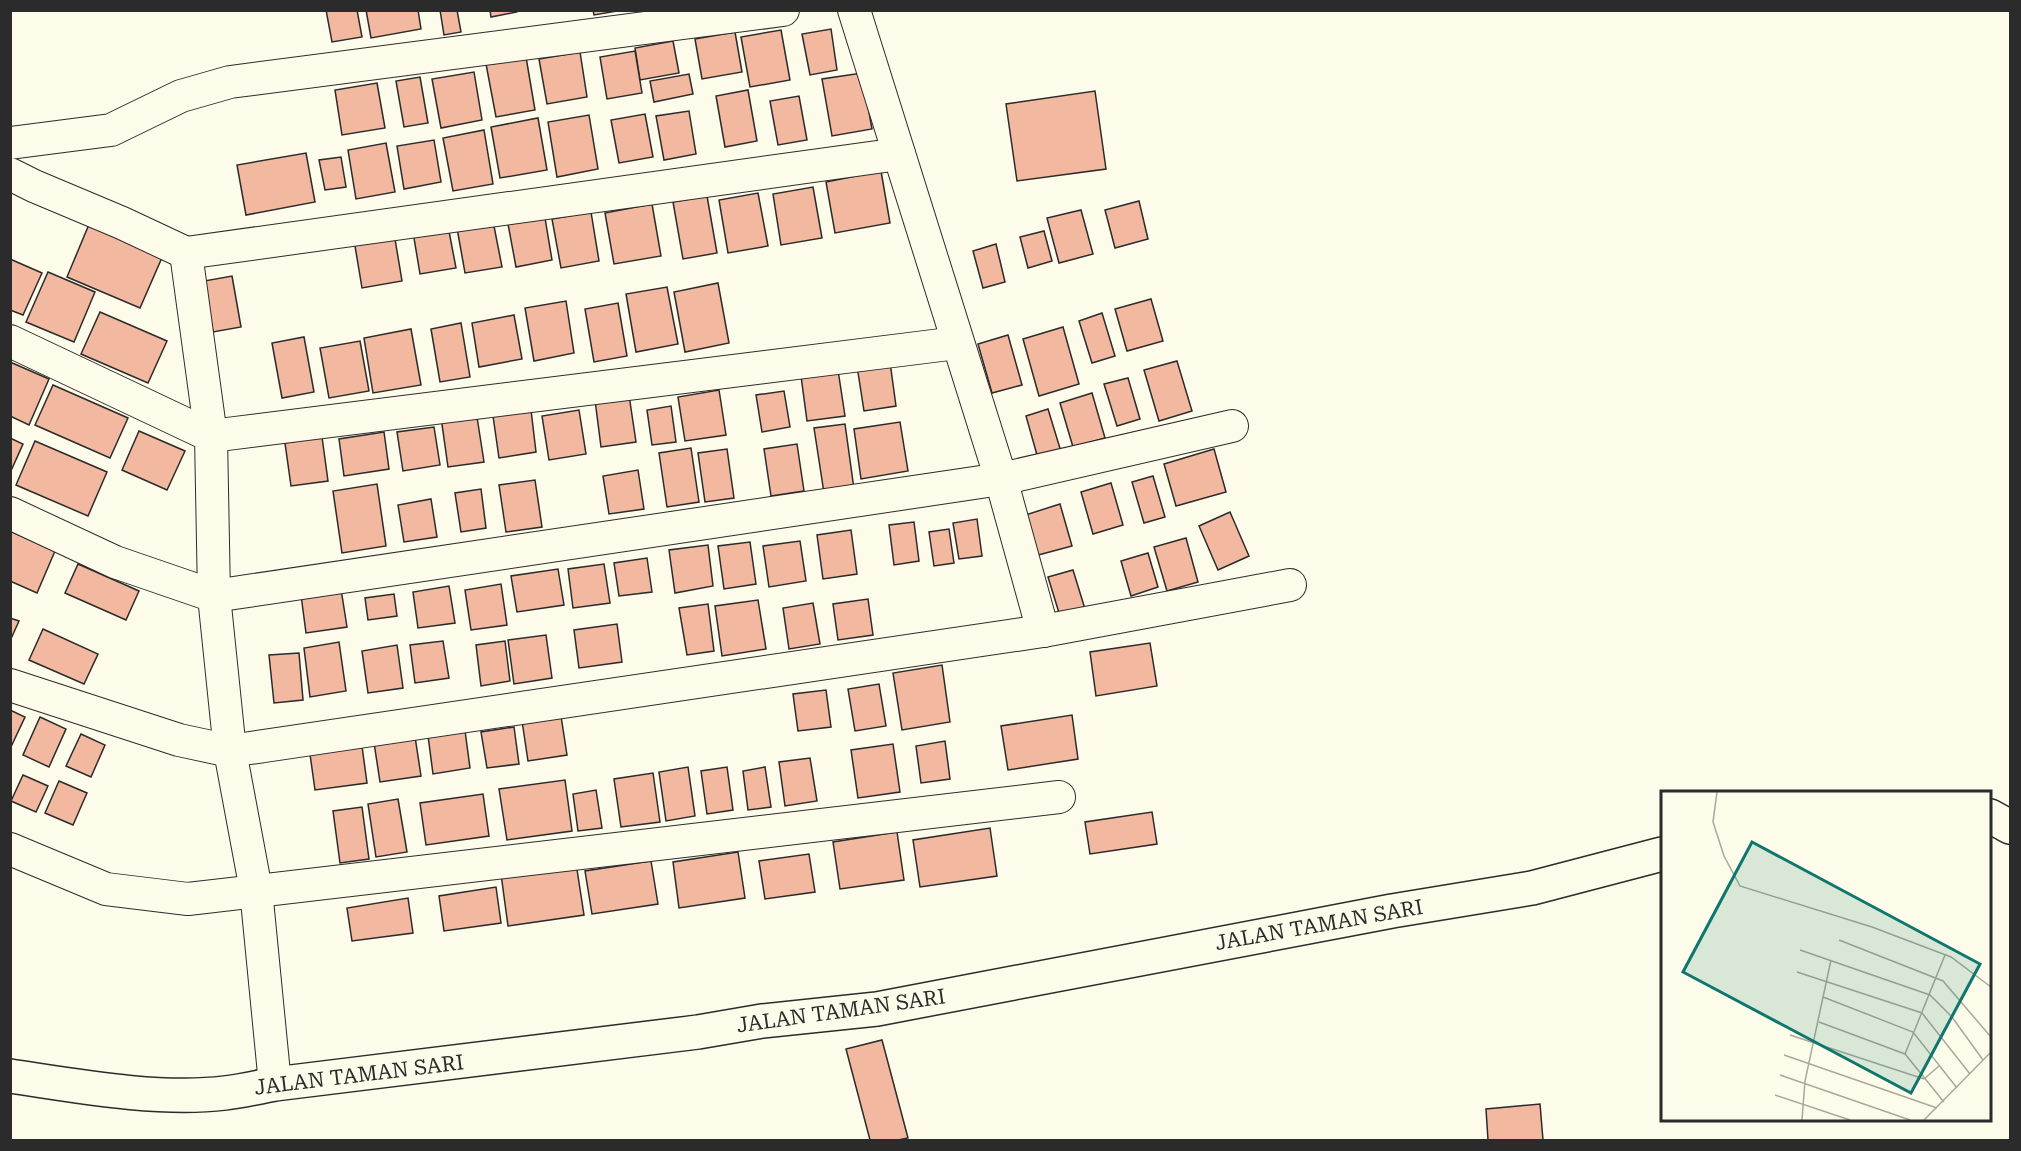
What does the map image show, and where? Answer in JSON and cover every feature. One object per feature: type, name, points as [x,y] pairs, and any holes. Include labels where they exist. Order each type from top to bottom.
[{"type":"street","points":[[10,143],[111,130],[181,96],[230,82],[783,10]]},
{"type":"street","points":[[854,10],[1001,479],[1043,631]]},
{"type":"street","points":[[10,174],[122,223],[200,251],[899,154]]},
{"type":"street","points":[[200,251],[212,436],[214,596],[230,751],[256,890],[275,1084]]},
{"type":"street","points":[[10,341],[212,436],[957,343]]},
{"type":"street","points":[[10,513],[115,562],[214,596],[1001,479],[1232,426]]},
{"type":"street","points":[[10,685],[180,740],[230,751],[1043,631],[1290,585]]},
{"type":"street","points":[[10,849],[106,889],[188,899],[1059,797]]},
{"type":"street","points":[[1991,817],[2010,827]]},
{"type":"street","name":"JALAN TAMAN SARI","points":[[10,1076],[102,1089],[172,1094],[224,1093],[275,1084],[877,1009],[1358,917],[1532,888],[1661,854]]},
{"type":"building","points":[[326,10],[357,10],[362,37],[332,42]]},
{"type":"building","points":[[366,10],[418,10],[421,29],[371,38]]},
{"type":"building","points":[[440,10],[457,10],[461,32],[444,35]]},
{"type":"building","points":[[490,10],[517,10],[517,12],[491,17]]},
{"type":"building","points":[[593,10],[623,10],[594,15]]},
{"type":"building","points":[[831,29],[837,70],[810,75],[802,34]]},
{"type":"building","points":[[781,30],[790,80],[750,87],[741,37]]},
{"type":"building","points":[[735,32],[742,72],[702,79],[695,39]]},
{"type":"building","points":[[673,41],[679,73],[640,80],[635,48]]},
{"type":"building","points":[[635,51],[642,93],[607,99],[600,57]]},
{"type":"building","points":[[580,52],[587,97],[547,104],[539,59]]},
{"type":"building","points":[[526,57],[535,110],[496,117],[486,64]]},
{"type":"building","points":[[474,72],[482,120],[441,128],[432,79]]},
{"type":"building","points":[[862,73],[872,129],[832,136],[822,79]]},
{"type":"building","points":[[689,74],[693,94],[654,102],[650,81]]},
{"type":"building","points":[[420,77],[428,123],[404,127],[396,81]]},
{"type":"building","points":[[377,83],[385,128],[342,135],[335,90]]},
{"type":"building","points":[[748,90],[757,141],[725,147],[716,96]]},
{"type":"building","points":[[1095,91],[1106,169],[1017,181],[1006,104]]},
{"type":"building","points":[[799,96],[807,140],[778,145],[770,101]]},
{"type":"building","points":[[689,111],[696,154],[664,160],[656,116]]},
{"type":"building","points":[[645,114],[653,157],[619,163],[611,120]]},
{"type":"building","points":[[589,115],[598,169],[557,177],[548,122]]},
{"type":"building","points":[[538,118],[547,170],[500,178],[491,127]]},
{"type":"building","points":[[484,130],[493,184],[453,191],[443,138]]},
{"type":"building","points":[[434,140],[441,182],[404,189],[397,146]]},
{"type":"building","points":[[386,143],[395,192],[356,199],[348,150]]},
{"type":"building","points":[[306,153],[315,202],[246,215],[237,165]]},
{"type":"building","points":[[341,157],[346,187],[325,190],[319,160]]},
{"type":"building","points":[[881,171],[890,223],[835,233],[826,182]]},
{"type":"building","points":[[813,187],[822,238],[781,245],[773,194]]},
{"type":"building","points":[[758,193],[768,246],[728,253],[719,200]]},
{"type":"building","points":[[707,196],[717,253],[683,259],[673,202]]},
{"type":"building","points":[[1139,201],[1148,239],[1115,248],[1105,210]]},
{"type":"building","points":[[652,204],[661,256],[614,264],[605,213]]},
{"type":"building","points":[[1081,210],[1093,254],[1059,263],[1047,218]]},
{"type":"building","points":[[591,212],[599,261],[561,268],[552,219]]},
{"type":"building","points":[[545,218],[552,260],[516,267],[508,224]]},
{"type":"building","points":[[493,221],[502,267],[465,273],[457,228]]},
{"type":"building","points":[[90,222],[164,253],[140,308],[67,277]]},
{"type":"building","points":[[448,226],[456,268],[420,274],[413,232]]},
{"type":"building","points":[[1044,231],[1052,261],[1028,268],[1020,237]]},
{"type":"building","points":[[394,233],[402,281],[362,288],[354,240]]},
{"type":"building","points":[[996,244],[1005,282],[983,288],[973,251]]},
{"type":"building","points":[[10,259],[42,273],[23,315],[10,310]]},
{"type":"building","points":[[48,272],[95,292],[74,342],[26,322]]},
{"type":"building","points":[[232,276],[241,327],[213,332],[204,281]]},
{"type":"building","points":[[718,283],[729,343],[685,352],[674,292]]},
{"type":"building","points":[[667,287],[678,344],[636,352],[626,294]]},
{"type":"building","points":[[1151,299],[1163,341],[1127,351],[1115,309]]},
{"type":"building","points":[[566,301],[574,353],[534,361],[525,308]]},
{"type":"building","points":[[618,303],[627,356],[594,362],[585,309]]},
{"type":"building","points":[[100,312],[167,341],[148,383],[81,354]]},
{"type":"building","points":[[1102,313],[1115,356],[1092,363],[1079,321]]},
{"type":"building","points":[[514,315],[522,359],[479,367],[472,323]]},
{"type":"building","points":[[461,323],[470,377],[440,382],[431,329]]},
{"type":"building","points":[[1063,327],[1079,384],[1039,396],[1023,339]]},
{"type":"building","points":[[411,329],[421,385],[373,393],[364,338]]},
{"type":"building","points":[[1008,335],[1022,385],[992,393],[978,344]]},
{"type":"building","points":[[304,337],[314,392],[282,398],[272,343]]},
{"type":"building","points":[[360,341],[369,391],[329,398],[320,348]]},
{"type":"building","points":[[1177,361],[1192,411],[1159,421],[1144,370]]},
{"type":"building","points":[[10,362],[49,379],[29,425],[10,416]]},
{"type":"building","points":[[890,362],[896,406],[864,411],[857,366]]},
{"type":"building","points":[[838,370],[845,416],[807,421],[801,376]]},
{"type":"building","points":[[1128,378],[1140,419],[1117,426],[1104,384]]},
{"type":"building","points":[[53,385],[128,418],[110,458],[35,425]]},
{"type":"building","points":[[719,390],[726,435],[685,441],[678,397]]},
{"type":"building","points":[[784,391],[790,427],[762,432],[756,395]]},
{"type":"building","points":[[1092,393],[1105,438],[1073,447],[1060,403]]},
{"type":"building","points":[[629,395],[636,442],[601,447],[595,400]]},
{"type":"building","points":[[475,404],[484,462],[448,467],[440,410]]},
{"type":"building","points":[[671,406],[676,442],[652,445],[647,410]]},
{"type":"building","points":[[1048,409],[1062,455],[1039,462],[1026,416]]},
{"type":"building","points":[[531,410],[536,452],[499,458],[493,416]]},
{"type":"building","points":[[579,410],[586,454],[549,460],[542,416]]},
{"type":"building","points":[[900,422],[908,471],[861,479],[854,429]]},
{"type":"building","points":[[845,424],[854,489],[824,493],[814,428]]},
{"type":"building","points":[[434,427],[440,465],[403,471],[397,432]]},
{"type":"building","points":[[139,431],[185,451],[167,490],[122,470]]},
{"type":"building","points":[[384,432],[389,469],[344,476],[339,439]]},
{"type":"building","points":[[322,437],[328,481],[291,486],[285,443]]},
{"type":"building","points":[[10,438],[23,444],[10,473]]},
{"type":"building","points":[[35,441],[107,472],[88,516],[16,485]]},
{"type":"building","points":[[797,444],[804,491],[771,496],[764,449]]},
{"type":"building","points":[[691,448],[699,502],[667,507],[659,453]]},
{"type":"building","points":[[727,449],[734,498],[705,502],[698,453]]},
{"type":"building","points":[[1214,449],[1226,492],[1176,506],[1164,464]]},
{"type":"building","points":[[638,470],[644,509],[609,514],[603,476]]},
{"type":"building","points":[[1153,476],[1165,517],[1144,523],[1132,482]]},
{"type":"building","points":[[535,480],[542,527],[506,532],[499,485]]},
{"type":"building","points":[[1111,483],[1123,525],[1093,534],[1081,492]]},
{"type":"building","points":[[377,484],[386,546],[342,553],[333,491]]},
{"type":"building","points":[[481,489],[486,528],[461,532],[455,493]]},
{"type":"building","points":[[431,499],[437,537],[404,542],[398,505]]},
{"type":"building","points":[[1060,504],[1072,546],[1027,558],[1016,518]]},
{"type":"building","points":[[1230,512],[1249,556],[1218,570],[1199,526]]},
{"type":"building","points":[[977,519],[982,556],[959,559],[953,523]]},
{"type":"building","points":[[914,522],[919,561],[894,565],[889,525]]},
{"type":"building","points":[[949,529],[954,563],[934,566],[929,532]]},
{"type":"building","points":[[851,530],[857,574],[823,579],[817,535]]},
{"type":"building","points":[[10,531],[55,551],[37,593],[10,581]]},
{"type":"building","points":[[1186,538],[1198,582],[1167,591],[1154,547]]},
{"type":"building","points":[[800,541],[806,581],[769,587],[763,546]]},
{"type":"building","points":[[750,542],[756,584],[724,589],[718,546]]},
{"type":"building","points":[[708,545],[713,586],[675,593],[669,550]]},
{"type":"building","points":[[1148,553],[1158,587],[1131,596],[1121,561]]},
{"type":"building","points":[[647,558],[652,592],[619,596],[614,563]]},
{"type":"building","points":[[78,564],[139,591],[126,620],[65,593]]},
{"type":"building","points":[[604,564],[610,603],[573,608],[568,569]]},
{"type":"building","points":[[558,569],[564,605],[517,612],[511,576]]},
{"type":"building","points":[[1073,570],[1085,609],[1060,616],[1048,577]]},
{"type":"building","points":[[501,584],[507,625],[471,630],[465,590]]},
{"type":"building","points":[[449,586],[455,623],[418,628],[413,592]]},
{"type":"building","points":[[341,589],[347,627],[306,633],[301,595]]},
{"type":"building","points":[[394,594],[397,616],[368,620],[365,598]]},
{"type":"building","points":[[868,599],[873,635],[838,640],[833,604]]},
{"type":"building","points":[[758,600],[766,649],[722,656],[715,606]]},
{"type":"building","points":[[813,603],[820,644],[789,649],[783,608]]},
{"type":"building","points":[[708,604],[714,651],[687,655],[679,608]]},
{"type":"building","points":[[10,618],[19,621],[10,641]]},
{"type":"building","points":[[617,624],[622,662],[579,668],[574,630]]},
{"type":"building","points":[[43,629],[98,654],[84,684],[29,660]]},
{"type":"building","points":[[546,635],[552,678],[514,684],[508,640]]},
{"type":"building","points":[[443,641],[449,678],[415,683],[410,645]]},
{"type":"building","points":[[505,641],[510,681],[481,686],[476,645]]},
{"type":"building","points":[[339,642],[346,691],[310,697],[304,648]]},
{"type":"building","points":[[1150,643],[1157,686],[1096,696],[1090,652]]},
{"type":"building","points":[[397,645],[403,688],[368,693],[362,651]]},
{"type":"building","points":[[299,653],[303,700],[274,703],[269,655]]},
{"type":"building","points":[[942,665],[950,722],[902,730],[893,673]]},
{"type":"building","points":[[879,684],[886,726],[855,731],[848,689]]},
{"type":"building","points":[[826,690],[831,727],[798,731],[793,694]]},
{"type":"building","points":[[10,710],[25,717],[10,749]]},
{"type":"building","points":[[1072,715],[1078,759],[1008,770],[1001,726]]},
{"type":"building","points":[[561,716],[567,755],[528,761],[522,721]]},
{"type":"building","points":[[40,717],[66,729],[49,767],[23,755]]},
{"type":"building","points":[[464,723],[470,768],[433,774],[427,728]]},
{"type":"building","points":[[514,727],[519,764],[487,768],[481,732]]},
{"type":"building","points":[[414,730],[421,776],[380,782],[373,736]]},
{"type":"building","points":[[81,734],[105,745],[91,777],[66,766]]},
{"type":"building","points":[[361,739],[367,783],[315,790],[309,747]]},
{"type":"building","points":[[945,741],[950,779],[921,783],[916,746]]},
{"type":"building","points":[[893,744],[900,792],[858,798],[851,750]]},
{"type":"building","points":[[810,758],[817,801],[785,806],[779,762]]},
{"type":"building","points":[[688,767],[695,816],[666,821],[659,772]]},
{"type":"building","points":[[727,767],[733,810],[707,814],[701,771]]},
{"type":"building","points":[[765,767],[771,807],[748,810],[743,771]]},
{"type":"building","points":[[653,773],[660,822],[621,827],[614,779]]},
{"type":"building","points":[[23,775],[48,786],[36,812],[11,801]]},
{"type":"building","points":[[565,780],[572,831],[507,840],[499,789]]},
{"type":"building","points":[[59,781],[87,793],[73,825],[45,813]]},
{"type":"building","points":[[596,790],[602,828],[578,831],[573,794]]},
{"type":"building","points":[[483,794],[489,836],[426,845],[420,803]]},
{"type":"building","points":[[398,799],[407,852],[376,857],[368,804]]},
{"type":"building","points":[[362,807],[369,859],[340,863],[333,811]]},
{"type":"building","points":[[1152,812],[1157,844],[1090,854],[1085,822]]},
{"type":"building","points":[[990,828],[997,876],[920,887],[913,840]]},
{"type":"building","points":[[897,832],[904,880],[840,889],[833,842]]},
{"type":"building","points":[[738,852],[745,898],[679,908],[673,862]]},
{"type":"building","points":[[809,854],[815,892],[765,899],[759,861]]},
{"type":"building","points":[[651,861],[658,904],[592,914],[585,871]]},
{"type":"building","points":[[576,863],[584,915],[508,926],[501,874]]},
{"type":"building","points":[[496,887],[501,923],[444,931],[439,896]]},
{"type":"building","points":[[408,898],[413,933],[352,941],[347,908]]},
{"type":"building","points":[[882,1040],[908,1138],[870,1140],[846,1049]]},
{"type":"building","points":[[1540,1104],[1543,1140],[1488,1140],[1486,1109]]}]
